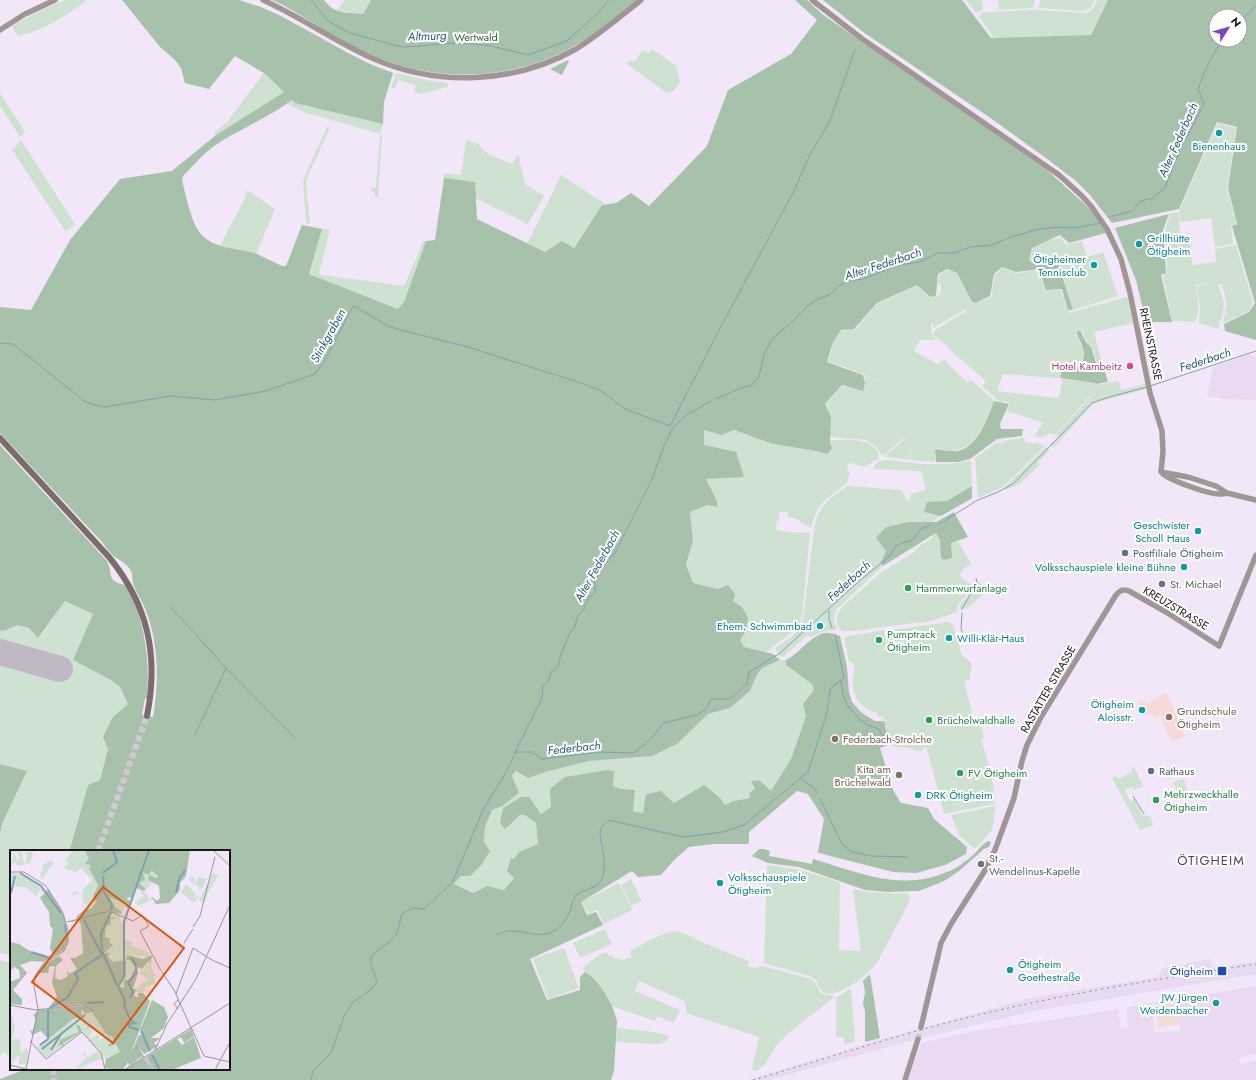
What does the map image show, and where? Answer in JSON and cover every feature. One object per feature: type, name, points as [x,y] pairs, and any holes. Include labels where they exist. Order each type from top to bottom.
[{"type":"main road","points":[[0,438],[118,567],[132,589],[143,614],[152,656],[152,689],[147,716]]},
{"type":"street","points":[[0,30],[25,14],[55,0]]},
{"type":"street","points":[[263,0],[279,7],[374,59],[412,72],[462,78],[488,77],[516,72],[555,59],[588,42],[641,0]]},
{"type":"street","name":"RHEINSTRASSE","points":[[812,0],[861,38],[1059,175],[1091,206],[1103,223],[1115,245],[1127,277],[1149,386],[1162,430],[1163,450],[1161,472],[1188,477],[1216,486],[1227,492],[1256,500]]},
{"type":"street","name":"KREUZSTRASSE","points":[[1121,590],[1125,590],[1166,612],[1219,646],[1256,555]]},
{"type":"street","name":"RASTATTER STRASSE","points":[[921,1027],[941,943],[951,924],[984,872],[995,850],[1014,798],[1022,761],[1027,746],[1042,717],[1082,650],[1112,601],[1121,590]]},
{"type":"street","points":[[905,1080],[918,1039]]},
{"type":"shaded area","points":[[1249,355],[1256,357],[1256,400],[1224,399],[1207,396],[1213,367]]},
{"type":"shaded area","name":"Grundschule Ötigheim","points":[[1166,692],[1185,736],[1172,742],[1162,721],[1163,717],[1158,716],[1155,718],[1150,712],[1146,715],[1137,704],[1142,699],[1147,704]]},
{"type":"shaded area","points":[[1210,959],[1212,967],[1256,962],[1256,974],[1035,1011],[921,1038],[769,1080],[748,1080],[865,1044],[1034,997],[1159,977],[1162,968]]},
{"type":"shaded area","points":[[1256,986],[1256,1054],[1239,1058],[1240,1063],[1242,1064],[1256,1061],[1256,1080],[908,1080],[921,1043],[979,1030],[1118,1009],[1121,1029],[1128,1028],[1126,1007],[1152,1003],[1154,1032],[1180,1031],[1177,999]]},
{"type":"shaded area","points":[[1177,999],[1180,1025],[1158,1027],[1155,1002],[1162,1003],[1164,1001]]},
{"type":"green space","points":[[65,0],[87,0],[63,17],[37,30],[19,36],[15,32],[12,26],[37,12]]},
{"type":"green space","points":[[122,0],[239,0],[261,7],[281,16],[350,54],[393,73],[384,102],[383,124],[295,103],[292,100],[214,146],[183,176],[182,180],[188,206],[195,225],[203,236],[210,241],[217,245],[257,254],[282,266],[286,266],[302,225],[322,229],[309,274],[398,309],[404,302],[426,241],[435,240],[444,178],[475,182],[477,219],[545,252],[562,241],[574,248],[602,205],[616,203],[631,193],[649,206],[707,146],[728,90],[791,54],[817,20],[795,0],[807,0],[822,14],[1047,170],[1089,208],[1098,219],[1106,233],[1069,243],[1060,235],[1032,248],[1029,260],[1037,267],[1037,265],[1058,263],[1073,310],[1068,310],[1062,289],[1046,290],[1039,269],[1016,272],[1002,267],[994,274],[990,296],[976,303],[972,302],[957,273],[947,269],[938,274],[936,296],[930,297],[917,285],[877,303],[854,329],[841,330],[833,342],[827,362],[863,375],[865,383],[863,391],[842,385],[825,404],[831,416],[830,444],[832,448],[828,454],[773,444],[734,430],[721,435],[704,430],[704,445],[736,452],[744,477],[706,479],[716,499],[718,507],[707,505],[690,512],[693,541],[686,564],[693,583],[718,589],[728,585],[735,594],[733,601],[742,607],[748,618],[745,632],[740,640],[744,647],[773,654],[780,660],[762,668],[750,691],[730,708],[708,714],[677,744],[652,756],[589,761],[528,778],[516,771],[512,776],[519,793],[502,806],[492,810],[485,827],[484,842],[490,851],[482,864],[470,876],[461,876],[454,884],[473,893],[487,886],[504,890],[514,878],[507,871],[511,858],[514,859],[519,852],[538,844],[536,823],[525,815],[520,815],[505,829],[500,823],[503,808],[521,797],[529,797],[541,814],[551,807],[550,789],[565,777],[608,770],[614,771],[613,786],[621,789],[635,790],[633,811],[643,813],[646,794],[661,791],[674,803],[704,785],[720,798],[725,805],[734,801],[750,798],[749,793],[755,789],[751,781],[759,780],[771,791],[791,759],[806,716],[803,704],[814,690],[812,684],[786,665],[786,660],[796,654],[815,637],[820,634],[827,633],[840,636],[847,667],[849,692],[852,702],[862,713],[875,721],[884,721],[889,744],[880,748],[893,790],[901,803],[928,808],[934,819],[967,847],[966,854],[945,865],[916,873],[893,872],[819,853],[824,819],[808,794],[797,791],[749,832],[748,844],[713,844],[689,847],[675,859],[661,875],[638,877],[632,871],[581,902],[587,915],[596,912],[603,925],[530,959],[547,1000],[580,990],[580,977],[585,972],[601,987],[612,1007],[617,1021],[614,1071],[611,1080],[0,1080],[23,1070],[230,1070],[230,850],[69,850],[88,785],[100,780],[108,749],[103,737],[112,718],[128,704],[120,687],[111,680],[73,660],[93,614],[65,601],[38,638],[29,628],[17,625],[6,630],[1,631],[0,629],[0,445],[107,561],[111,577],[115,582],[126,585],[138,612],[147,654],[147,698],[145,698],[142,715],[153,717],[157,677],[156,650],[145,608],[134,586],[131,571],[126,565],[111,554],[103,543],[0,433],[0,307],[31,310],[70,240],[120,179],[172,171],[216,135],[284,92],[264,73],[235,56],[209,89],[185,83],[181,68],[175,60],[160,47]]},
{"type":"green space","name":"Wertwald","points":[[272,0],[324,0],[332,8],[341,12],[363,14],[371,0],[639,0],[586,39],[547,59],[504,71],[482,74],[459,74],[436,73],[414,69],[379,58]]},
{"type":"green space","points":[[345,0],[371,0],[363,14],[336,11]]},
{"type":"green space","points":[[823,0],[962,0],[991,38],[1091,35],[1108,0],[1256,0],[1256,340],[1225,331],[1224,324],[1249,312],[1255,303],[1232,226],[1237,224],[1228,188],[1237,127],[1217,122],[1179,209],[1112,223],[1090,195],[1076,181],[989,117],[863,32]]},
{"type":"green space","points":[[966,0],[982,0],[983,10],[976,13]]},
{"type":"green space","points":[[998,0],[1035,0],[1033,8],[999,10]]},
{"type":"green space","points":[[1040,0],[1095,0],[1090,9],[1081,11],[1039,8]]},
{"type":"green space","points":[[1097,0],[1108,0],[1091,35],[994,38],[979,17],[983,12],[1038,10],[1087,13],[1094,8]]},
{"type":"green space","points":[[652,49],[676,66],[680,82],[676,88],[670,92],[665,92],[627,64],[630,60],[634,62],[643,50],[649,53]]},
{"type":"green space","points":[[568,60],[569,61],[562,75],[550,69]]},
{"type":"green space","points":[[264,73],[284,92],[216,135],[214,133],[227,122]]},
{"type":"green space","points":[[396,73],[425,80],[448,83],[448,87],[422,94],[414,92],[416,85],[398,80],[395,88],[391,88]]},
{"type":"green space","points":[[0,93],[25,132],[20,137],[0,106]]},
{"type":"green space","points":[[292,100],[295,103],[383,124],[380,134],[304,112],[287,104]]},
{"type":"green space","points":[[1218,123],[1236,128],[1227,188],[1236,223],[1231,227],[1233,244],[1215,247],[1211,218],[1180,222],[1179,211]]},
{"type":"green space","points":[[327,127],[330,128],[307,178],[306,185],[310,224],[306,223],[303,182]]},
{"type":"green space","points":[[380,134],[382,136],[378,198],[375,197],[375,193],[371,191],[371,188],[376,187]]},
{"type":"green space","points":[[21,140],[75,224],[66,232],[12,150]]},
{"type":"green space","points":[[466,140],[477,143],[488,154],[512,164],[518,154],[525,184],[544,196],[528,224],[475,198],[475,182],[444,178],[444,173],[461,175]]},
{"type":"green space","points":[[561,175],[604,203],[573,248],[562,241],[545,252],[527,244]]},
{"type":"green space","points":[[247,190],[275,209],[256,254],[220,246],[245,198]]},
{"type":"green space","points":[[1178,212],[1182,239],[1190,238],[1192,265],[1216,262],[1215,249],[1236,245],[1253,302],[1249,311],[1223,323],[1227,304],[1222,284],[1218,284],[1224,302],[1223,313],[1218,329],[1199,323],[1200,309],[1197,286],[1208,284],[1196,285],[1198,314],[1195,322],[1172,321],[1163,276],[1167,273],[1165,230],[1170,214]]},
{"type":"green space","points":[[1169,214],[1163,230],[1166,273],[1161,275],[1172,322],[1146,322],[1136,280],[1115,228]]},
{"type":"green space","points":[[322,229],[330,230],[319,273],[322,275],[404,286],[424,240],[426,241],[404,302],[398,309],[309,274]]},
{"type":"green space","points":[[1062,237],[1065,245],[1082,241],[1087,257],[1103,252],[1118,296],[1073,310],[1059,262],[1037,265],[1029,260],[1033,248],[1048,241]]},
{"type":"green space","points":[[1002,268],[1016,273],[1038,270],[1046,290],[1061,290],[1069,313],[1126,297],[1128,298],[1133,323],[1094,332],[1102,364],[1097,365],[1092,347],[1087,342],[1081,329],[1075,332],[1083,354],[1083,358],[1078,368],[1062,370],[1059,378],[1003,374],[997,391],[1058,398],[1059,394],[1065,394],[1060,393],[1062,379],[1095,383],[1096,385],[1119,381],[1121,390],[1145,384],[1146,389],[1093,404],[1053,448],[1050,445],[1059,437],[1056,435],[1092,395],[1055,435],[1049,433],[1045,437],[1043,436],[1041,438],[1034,436],[1043,423],[1007,411],[1010,403],[997,400],[982,386],[986,381],[934,335],[934,331],[966,311],[966,309],[933,328],[933,323],[931,324],[932,334],[937,340],[920,340],[914,351],[937,364],[944,360],[967,382],[971,380],[994,400],[992,407],[976,438],[964,448],[951,450],[935,448],[935,462],[910,460],[911,444],[904,438],[883,456],[876,447],[866,440],[830,437],[831,416],[826,404],[842,386],[863,391],[865,383],[864,375],[884,382],[828,361],[833,342],[841,331],[855,329],[877,304],[917,285],[930,298],[940,295],[941,284],[938,285],[939,275],[947,270],[957,273],[972,303],[977,303],[991,297],[995,275]]},
{"type":"green space","points":[[1080,330],[1086,342],[1091,347],[1097,366],[1103,364],[1108,382],[1096,384],[1060,378],[1062,370],[1078,368],[1083,359],[1084,355],[1082,346],[1076,332]]},
{"type":"green space","points":[[994,401],[1009,404],[1000,424],[1001,429],[1023,429],[1022,436],[997,439],[970,459],[958,462],[936,462],[935,449],[957,451],[964,449],[976,438],[985,424]]},
{"type":"green space","points":[[704,430],[721,435],[733,430],[773,444],[828,454],[830,440],[866,442],[872,445],[879,457],[864,467],[851,463],[848,464],[847,470],[850,473],[847,483],[819,507],[811,528],[794,518],[788,517],[788,512],[779,512],[780,521],[777,521],[776,530],[810,533],[802,617],[797,628],[766,652],[744,647],[740,640],[745,632],[742,607],[733,601],[727,585],[718,589],[693,583],[686,563],[693,541],[689,512],[707,505],[717,507],[716,499],[706,479],[743,476],[704,445]]},
{"type":"green space","points":[[1025,438],[1025,442],[1035,444],[1037,442],[1045,446],[1003,487],[978,498],[975,458],[996,443],[1003,443],[1003,441]]},
{"type":"green space","points":[[905,439],[911,444],[909,460],[885,456]]},
{"type":"green space","points":[[1046,447],[1050,450],[1038,462],[1040,465],[1019,484],[1006,490],[1004,488]]},
{"type":"green space","points":[[888,460],[922,464],[949,464],[970,461],[972,486],[947,501],[924,512],[940,516],[932,522],[909,522],[876,538],[886,551],[880,562],[883,566],[836,610],[834,619],[837,630],[829,630],[816,634],[810,638],[808,635],[783,657],[780,656],[775,648],[799,629],[803,620],[815,525],[817,516],[823,505],[847,486],[901,490],[907,501],[911,500],[910,494],[926,490],[921,471],[874,469],[874,465],[880,461]]},
{"type":"green space","points":[[972,486],[972,498],[943,515],[940,516],[924,512],[927,502],[947,501]]},
{"type":"green space","points":[[954,512],[968,537],[951,543],[952,558],[944,560],[941,558],[940,540],[936,533],[883,566],[880,562],[886,551],[876,538],[886,527],[909,522],[936,522]]},
{"type":"green space","points":[[936,533],[940,540],[951,543],[958,541],[971,564],[962,570],[960,575],[962,579],[970,584],[971,588],[957,606],[957,612],[932,621],[857,631],[841,631],[837,624],[837,617],[839,611],[844,605],[882,572],[913,553],[918,547],[932,538],[933,534]]},
{"type":"green space","points":[[978,581],[988,590],[981,597],[959,611],[960,605]]},
{"type":"green space","points":[[65,601],[94,614],[73,660],[111,680],[120,687],[128,704],[112,718],[108,749],[100,780],[88,785],[70,849],[10,850],[10,956],[0,953],[0,831],[27,771],[0,764],[0,629],[1,631],[6,630],[17,625],[29,628],[39,638]]},
{"type":"green space","name":"Brüchelwaldhalle","points":[[948,622],[953,625],[962,655],[971,663],[972,666],[970,680],[964,681],[975,724],[980,723],[984,738],[981,739],[994,788],[994,804],[944,814],[927,749],[925,747],[922,751],[916,751],[909,748],[890,746],[883,717],[877,716],[877,713],[872,712],[860,704],[855,696],[853,675],[855,664],[849,661],[844,637],[884,630],[887,648],[876,652],[904,645],[904,641],[887,643],[886,631]]},
{"type":"green space","points":[[780,660],[786,660],[786,665],[812,684],[814,690],[803,704],[806,716],[791,759],[771,791],[759,780],[752,781],[755,789],[750,798],[734,801],[725,805],[674,803],[661,791],[646,794],[644,813],[633,811],[635,790],[621,789],[613,786],[551,807],[541,814],[529,797],[520,815],[525,814],[536,823],[538,844],[519,852],[514,860],[512,859],[514,878],[504,890],[487,886],[473,893],[454,884],[484,842],[485,827],[492,810],[502,806],[512,776],[516,771],[528,778],[589,761],[652,756],[677,744],[708,714],[730,708],[750,691],[762,668]]},
{"type":"green space","points":[[0,764],[27,771],[0,831]]},
{"type":"green space","points":[[1134,767],[1143,786],[1134,790],[1133,786],[1125,790],[1130,801],[1134,799],[1143,816],[1149,816],[1154,825],[1140,830],[1112,778],[1116,776],[1118,779],[1132,772],[1131,769]]},
{"type":"green space","points":[[1184,779],[1188,793],[1179,796],[1173,782]]},
{"type":"green space","points":[[996,806],[992,830],[975,849],[959,835],[951,815]]},
{"type":"green space","points":[[989,841],[991,842],[989,847],[984,849],[959,871],[944,881],[919,891],[887,892],[865,890],[799,867],[768,863],[752,856],[759,849],[764,849],[770,851],[769,856],[812,864],[813,859],[879,878],[913,880],[930,878],[954,869],[967,860],[982,845]]},
{"type":"green space","points":[[767,865],[796,869],[840,883],[839,950],[861,951],[853,889],[868,892],[908,894],[911,898],[881,956],[874,966],[862,978],[846,988],[831,994],[825,993],[821,990],[812,977],[764,963]]},
{"type":"green space","points":[[631,879],[642,901],[631,906],[621,885]]},
{"type":"green space","points":[[619,883],[632,910],[604,924],[597,910],[588,914],[581,902]]},
{"type":"green space","points":[[605,929],[612,944],[580,958],[573,943]]},
{"type":"green space","points":[[672,931],[680,932],[749,961],[748,966],[755,968],[763,966],[811,979],[823,994],[835,996],[785,1037],[775,1048],[765,1064],[754,1071],[752,1069],[759,1037],[686,1013],[686,1005],[683,1004],[685,1001],[639,981],[635,991],[680,1010],[674,1023],[657,1016],[655,1021],[611,1006],[601,988],[585,972],[583,967],[599,955],[607,952],[609,956],[612,955],[614,959],[618,958],[622,960],[631,957],[630,950]]},
{"type":"green space","points":[[564,948],[579,988],[548,999],[533,959]]},
{"type":"green space","points":[[0,960],[10,963],[10,1056],[3,1052],[0,1055]]},
{"type":"green space","points":[[870,974],[880,1038],[865,1042],[865,1011],[863,1004],[865,992],[863,981]]},
{"type":"green space","points":[[851,988],[855,1042],[844,1044],[844,1037],[836,1037],[836,998]]},
{"type":"green space","points":[[617,1028],[654,1032],[669,1036],[667,1041],[660,1044],[616,1042]]},
{"type":"waterway","name":"Altmurg","points":[[311,0],[328,21],[350,33],[394,45],[406,47],[467,43],[491,46],[528,55],[567,41],[598,13],[609,0]]},
{"type":"waterway","name":"Alter Federbach","points":[[1248,14],[1256,5]]},
{"type":"waterway","name":"Alter Federbach","points":[[1109,217],[1132,211],[1141,201],[1153,198],[1165,188],[1179,152],[1204,104],[1198,89],[1208,64],[1217,48]]},
{"type":"waterway","name":"Stinkgraben","points":[[0,343],[13,344],[84,401],[95,405],[104,407],[171,396],[215,400],[266,391],[315,374],[324,362],[354,306],[386,325],[397,329],[468,347],[584,384],[601,391],[625,409],[670,426],[718,332],[795,189],[810,154],[829,123],[855,50]]},
{"type":"waterway","name":"Alter Federbach","points":[[716,399],[752,385],[759,377],[764,354],[772,339],[794,320],[806,307],[818,299],[829,295],[839,286],[849,281],[863,279],[899,265],[920,262],[938,253],[955,253],[970,247],[992,245],[1011,237],[1039,229],[1060,227],[1075,228],[1100,223]]},
{"type":"waterway","name":"Federbach","points":[[1150,386],[1256,351]]},
{"type":"waterway","name":"Federbach","points":[[938,525],[976,501],[1013,484],[1092,403],[1147,387]]},
{"type":"waterway","name":"Alter Federbach","points":[[515,752],[541,700],[543,691],[542,686],[548,682],[551,672],[558,666],[561,654],[570,633],[575,626],[578,615],[584,610],[585,605],[595,593],[595,581],[603,567],[615,553],[653,477],[664,446],[673,427],[688,414],[711,401]]},
{"type":"waterway","name":"Federbach","points":[[311,1080],[313,1071],[331,1053],[344,1016],[353,1002],[369,991],[377,982],[372,967],[372,955],[396,935],[402,914],[413,908],[424,909],[452,883],[484,808],[505,774],[516,752],[532,752],[542,759],[600,752],[634,753],[653,737],[663,723],[697,715],[706,709],[711,699],[730,699],[747,684],[749,672],[780,653],[858,582],[890,556],[896,546],[910,541],[921,529],[930,525]]},
{"type":"waterway","points":[[962,609],[977,583],[976,578]]},
{"type":"waterway","points":[[171,607],[226,668],[295,738]]},
{"type":"waterway","points":[[829,611],[829,619],[832,628]]},
{"type":"waterway","points":[[962,613],[961,629],[963,634]]},
{"type":"waterway","points":[[835,634],[844,678],[841,680],[843,696],[848,706],[859,719],[868,725],[879,729],[886,743]]},
{"type":"waterway","points":[[195,735],[226,668]]},
{"type":"waterway","points":[[496,935],[509,931],[537,934],[550,933],[558,929],[564,923],[575,896],[597,885],[602,879],[604,862],[600,832],[602,826],[609,820],[683,837],[723,832],[744,825],[808,772],[827,713],[830,689],[841,680]]},
{"type":"waterway","points":[[801,779],[814,788],[818,793]]},
{"type":"waterway","points":[[1133,796],[1144,814]]},
{"type":"waterway","points":[[820,799],[842,844],[852,852],[871,856],[907,857]]},
{"type":"runway","points":[[0,652],[60,669]]},
{"type":"tunnel","points":[[98,850],[147,716]]},
{"type":"tunnel","points":[[918,1039],[921,1027]]},
{"type":"tunnel","points":[[53,1070],[54,1080]]},
{"type":"railway","points":[[753,1080],[901,1035],[1024,1004],[1090,991],[1256,964]]},
{"type":"place","name":"Bienenhaus","points":[[1219,133]]},
{"type":"place","name":"Grillhütte Ötigheim","points":[[1139,244]]},
{"type":"place","name":"Ötigheimer Tennisclub","points":[[1094,265]]},
{"type":"place","name":"Hotel Kambeitz","points":[[1130,366]]},
{"type":"place","name":"Geschwister Scholl Haus","points":[[1198,531]]},
{"type":"place","name":"Postfiliale Ötigheim","points":[[1125,553]]},
{"type":"place","name":"Volksschauspiele kleine Bühne","points":[[1184,567]]},
{"type":"place","name":"St. Michael","points":[[1162,584]]},
{"type":"place","name":"Hammerwurfanlage","points":[[908,588]]},
{"type":"place","name":"Ehem. Schwimmbad","points":[[820,626]]},
{"type":"place","name":"Willi-Klär-Haus","points":[[949,638]]},
{"type":"place","name":"Pumptrack Ötigheim","points":[[879,640]]},
{"type":"place","name":"Ötigheim Aloisstr.","points":[[1142,710]]},
{"type":"place","name":"Grundschule Ötigheim","points":[[1169,717]]},
{"type":"place","name":"Brüchelwaldhalle","points":[[929,720]]},
{"type":"place","name":"Federbach-Strolche","points":[[835,739]]},
{"type":"place","name":"Rathaus","points":[[1151,771]]},
{"type":"place","name":"FV Ötigheim","points":[[960,773]]},
{"type":"place","name":"Kita am Brüchelwald","points":[[899,775]]},
{"type":"place","name":"DRK Ötigheim","points":[[918,795]]},
{"type":"place","name":"Mehrzweckhalle Ötigheim","points":[[1156,800]]},
{"type":"place","name":"St.- Wendelinus-Kapelle","points":[[981,864]]},
{"type":"place","name":"Volksschauspiele Ötigheim","points":[[720,883]]},
{"type":"place","name":"Ötigheim Goethestraße","points":[[1010,970]]},
{"type":"place","name":"Ötigheim","points":[[1222,971]]},
{"type":"place","name":"JW Jürgen Weidenbacher","points":[[1216,1003]]},
{"type":"district","name":"ÖTIGHEIM","points":[[1211,860]]}]
